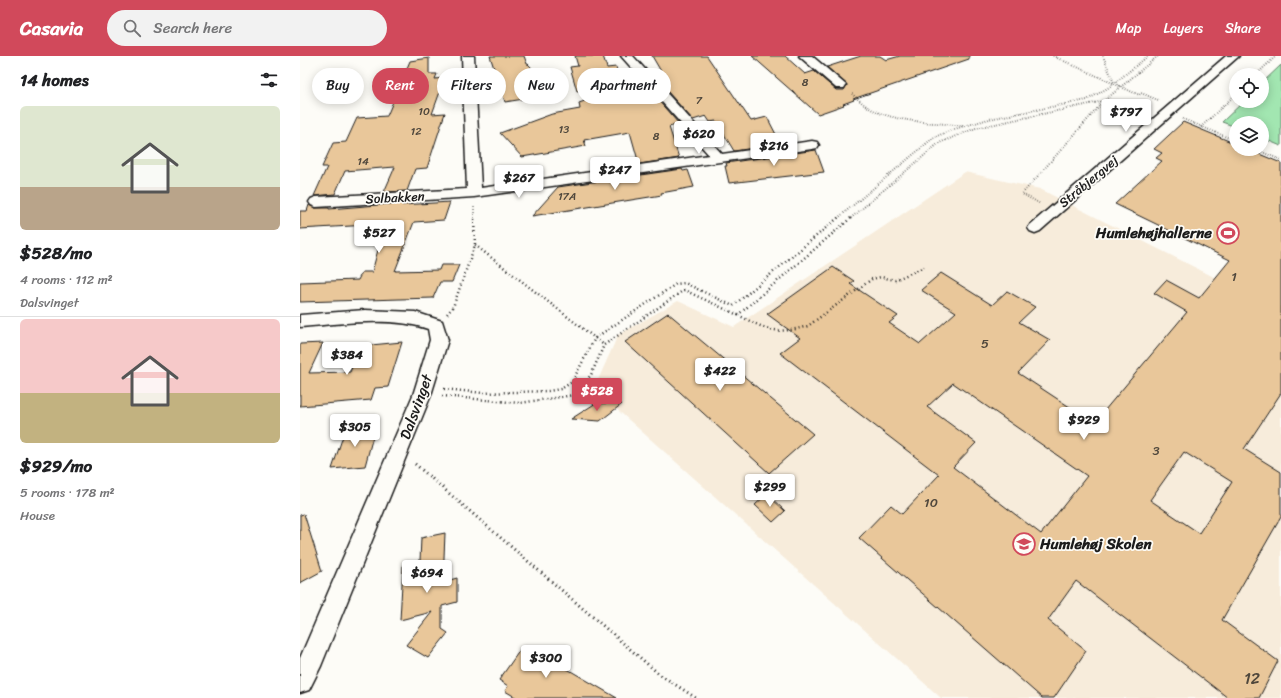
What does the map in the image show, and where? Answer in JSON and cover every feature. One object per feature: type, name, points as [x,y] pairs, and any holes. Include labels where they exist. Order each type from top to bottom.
[{"type":"street","points":[[468,56],[474,193]]},
{"type":"street","points":[[627,56],[719,158]]},
{"type":"street","points":[[805,56],[840,85]]},
{"type":"street","name":"Stråbjergvej","points":[[1035,228],[1232,56]]},
{"type":"street","name":"Solbakken","points":[[316,202],[474,193],[812,145]]},
{"type":"street","points":[[300,321],[365,316],[415,318],[436,325]]},
{"type":"street","name":"Dalsvinget","points":[[300,681],[307,655],[399,450],[423,391],[439,340],[436,325]]},
{"type":"path","points":[[1053,56],[1139,95],[1141,93],[1201,127],[1229,138]]},
{"type":"path","points":[[1103,56],[1114,84]]},
{"type":"path","points":[[423,391],[483,393],[548,391],[560,389],[572,382],[595,338],[676,284],[685,283],[733,306],[933,138],[946,132],[994,118],[1087,100],[1098,95],[1114,84],[1148,56]]},
{"type":"path","points":[[1053,211],[1022,194],[1104,101],[1158,56]]},
{"type":"path","points":[[1263,68],[1276,56]]},
{"type":"path","points":[[840,85],[871,108],[885,114],[919,121],[967,126],[972,130]]},
{"type":"path","points":[[738,315],[939,143],[972,130],[1104,101]]},
{"type":"path","points":[[1201,127],[1229,101]]},
{"type":"path","points":[[1269,155],[1281,160]]},
{"type":"path","points":[[436,325],[453,308],[476,245],[474,193]]},
{"type":"path","points":[[476,245],[604,346]]},
{"type":"path","points":[[423,391],[520,403],[574,395],[591,375],[604,346],[684,290],[738,315],[768,331],[778,332],[808,326],[872,279],[881,277],[895,280],[924,267]]},
{"type":"path","points":[[399,450],[659,674],[696,698]]},
{"type":"shaded area","name":"Humlehøj Skolen","points":[[965,172],[1040,189],[1281,311],[1281,698],[941,698],[594,389],[618,335],[678,301],[734,327]]},
{"type":"green space","points":[[1281,65],[1281,146],[1269,141],[1269,116],[1229,116],[1229,124],[1222,122],[1237,108],[1269,108],[1269,76]]},
{"type":"building","points":[[490,56],[524,56],[527,64],[531,67],[514,68],[514,101],[506,102],[506,68],[494,68]]},
{"type":"building","points":[[575,56],[603,56],[607,68],[577,68],[577,91],[570,67],[578,66]]},
{"type":"building","points":[[652,56],[707,56],[751,121],[767,117],[781,144],[734,151],[716,121],[710,122],[706,116],[693,120],[671,95],[671,68],[659,68]]},
{"type":"building","points":[[752,56],[785,56],[805,74],[814,71],[836,90],[844,90],[847,85],[827,67],[861,56],[880,56],[886,60],[900,56],[969,56],[969,59],[853,99],[854,100],[843,104],[844,105],[818,114]]},
{"type":"building","points":[[429,58],[429,68],[407,68],[410,61]]},
{"type":"building","points":[[429,74],[437,74],[435,79],[437,79],[437,100],[432,114],[445,113],[427,168],[415,169],[407,191],[384,192],[395,167],[345,171],[335,194],[314,196],[327,167],[322,167],[333,143],[346,142],[357,118],[387,116],[392,104],[429,104]]},
{"type":"building","points":[[579,104],[661,104],[679,124],[669,127],[679,158],[639,164],[630,132],[584,140],[586,146],[522,157],[500,133],[552,114],[580,109]]},
{"type":"building","points":[[1183,122],[1229,141],[1229,156],[1264,156],[1281,163],[1281,393],[1244,449],[1281,472],[1281,517],[1222,620],[1278,661],[1259,698],[1228,698],[1076,581],[1048,620],[1086,651],[1054,698],[1042,698],[859,538],[891,505],[902,514],[939,475],[780,353],[800,338],[767,314],[833,267],[854,281],[850,284],[898,316],[889,323],[920,344],[956,312],[921,290],[941,273],[992,305],[1007,291],[1035,307],[1019,322],[1050,340],[1018,373],[1094,423],[1187,312],[1154,293],[1166,280],[1199,298],[1230,260],[1115,204],[1162,161],[1156,158],[1162,153],[1154,149]],"holes":[[[953,383],[1087,476],[1041,534],[953,467],[976,443],[927,407]],[[1184,452],[1232,482],[1199,533],[1150,500]]]},
{"type":"building","points":[[816,150],[824,172],[729,183],[725,166],[727,166],[726,163]]},
{"type":"building","points":[[682,169],[683,171],[688,170],[694,187],[661,193],[662,195],[532,216],[558,187]]},
{"type":"building","points":[[450,202],[444,220],[414,222],[395,271],[439,270],[441,265],[459,265],[452,282],[440,282],[433,298],[300,302],[300,282],[358,280],[362,272],[372,272],[385,224],[300,229],[300,211],[307,211],[309,205],[315,208],[329,209],[403,203],[402,205]]},
{"type":"building","points":[[668,313],[813,434],[769,473],[625,342]]},
{"type":"building","points":[[402,342],[388,387],[375,388],[371,400],[300,406],[300,344],[323,343],[309,373],[350,372],[354,362],[358,362],[362,350],[370,349],[371,345]]},
{"type":"building","points":[[596,403],[622,404],[600,421],[571,419]]},
{"type":"building","points":[[376,425],[365,466],[332,469],[343,436],[347,436],[353,428]]},
{"type":"building","points":[[767,494],[785,511],[773,522],[755,505]]},
{"type":"building","points":[[304,514],[322,571],[300,583],[300,515]]},
{"type":"building","points":[[445,533],[443,582],[457,578],[457,602],[442,606],[442,629],[448,633],[428,658],[406,645],[432,612],[400,620],[403,566],[420,561],[421,538]]},
{"type":"building","points":[[522,647],[531,652],[533,649],[617,698],[517,698],[505,691],[508,686],[499,680]]},
{"type":"place","name":"Humlehøjhallerne","points":[[1228,233]]},
{"type":"place","name":"Humlehøj Skolen","points":[[1024,544]]}]
